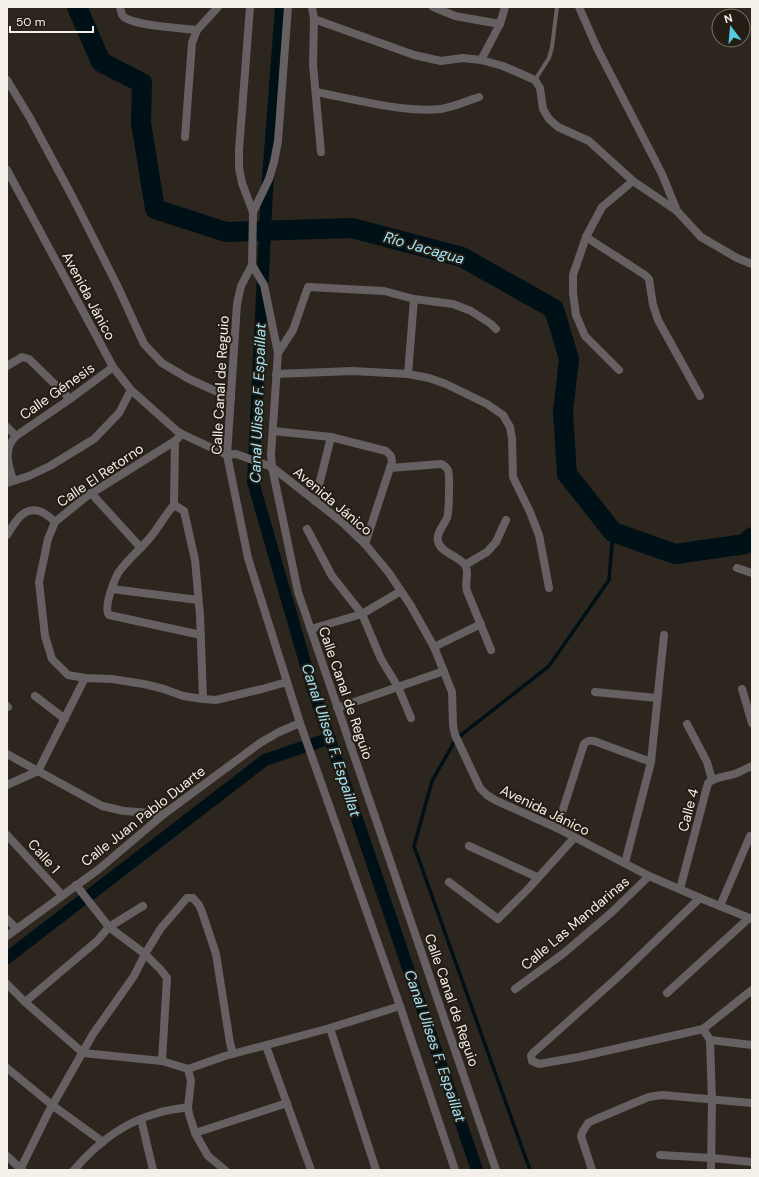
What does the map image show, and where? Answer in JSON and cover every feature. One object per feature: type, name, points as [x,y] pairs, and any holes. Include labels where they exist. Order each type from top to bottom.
[{"type":"street","points":[[120,7],[123,15],[130,21],[141,24],[196,30]]},
{"type":"street","points":[[185,137],[192,43],[196,30],[218,7]]},
{"type":"street","points":[[250,7],[239,150],[239,168],[242,183],[253,212],[252,265]]},
{"type":"street","points":[[253,212],[269,179],[278,141],[288,7]]},
{"type":"street","points":[[312,7],[314,18],[314,64],[321,152]]},
{"type":"street","points":[[433,7],[455,16],[500,24]]},
{"type":"street","points":[[481,60],[500,24],[506,7]]},
{"type":"street","points":[[579,7],[597,48],[662,174],[677,211]]},
{"type":"street","points":[[314,18],[420,56],[441,61],[463,58],[481,60],[503,66],[535,80],[540,88],[543,108],[549,119],[558,127],[589,141],[633,181],[677,211],[701,237],[737,258],[752,264]]},
{"type":"street","points":[[7,80],[30,118],[73,198],[116,283],[144,344],[162,364],[189,380],[231,398]]},
{"type":"street","points":[[316,92],[374,104],[411,109],[449,108],[479,97]]},
{"type":"street","name":"Avenida Jánico","points":[[7,170],[113,367],[131,390],[182,434],[227,455],[236,454],[269,465],[342,522],[365,544],[401,591],[434,647],[444,671],[452,692],[453,726],[455,735],[480,788],[495,800],[557,828],[649,876],[751,918]]},
{"type":"street","points":[[619,370],[585,336],[576,315],[573,293],[573,275],[586,237],[602,207],[633,181]]},
{"type":"street","points":[[586,237],[649,279],[653,305],[658,320],[700,396]]},
{"type":"street","name":"Calle Canal de Reguio","points":[[252,265],[242,286],[237,304],[227,455],[248,558],[300,723],[400,1006],[455,1170]]},
{"type":"street","name":"Calle Canal de Reguio","points":[[252,265],[264,285],[278,353],[273,431],[269,465],[298,592],[496,1170]]},
{"type":"street","points":[[278,353],[293,330],[308,287],[384,291],[414,299],[453,304],[471,311],[496,329]]},
{"type":"street","points":[[408,374],[414,299]]},
{"type":"street","points":[[7,366],[22,357],[28,359],[70,399]]},
{"type":"street","name":"Calle Génesis","points":[[10,481],[8,447],[10,441],[113,367]]},
{"type":"street","points":[[276,374],[352,371],[408,374],[429,378],[446,384],[487,404],[503,414],[510,427],[512,438],[513,477],[539,535],[549,588]]},
{"type":"street","points":[[10,481],[29,476],[50,466],[94,439],[119,413],[131,390]]},
{"type":"street","points":[[7,427],[16,436]]},
{"type":"street","points":[[273,431],[331,438],[386,451],[391,456],[392,462],[365,544]]},
{"type":"street","name":"Calle El Retorno","points":[[182,434],[175,441],[91,493],[55,522],[47,545],[39,582],[45,636],[52,659],[68,675],[85,678],[112,679],[144,684],[183,696],[204,699],[216,700],[287,682]]},
{"type":"street","points":[[315,501],[331,438]]},
{"type":"street","points":[[175,441],[174,505],[164,516],[149,539],[120,570],[106,607],[109,615],[201,635]]},
{"type":"street","points":[[390,468],[441,464],[448,469],[448,517],[438,534],[438,541],[442,548],[462,561],[468,572],[465,586],[491,650]]},
{"type":"street","points":[[91,493],[141,548]]},
{"type":"street","points":[[174,505],[184,511],[194,560],[200,615],[204,699]]},
{"type":"street","points":[[7,535],[20,515],[29,510],[40,511],[55,522]]},
{"type":"street","points":[[465,566],[488,552],[496,542],[506,520]]},
{"type":"street","points":[[307,529],[332,576],[362,614],[380,659],[398,687],[411,718]]},
{"type":"street","points":[[737,568],[752,573]]},
{"type":"street","points":[[112,589],[198,600]]},
{"type":"street","points":[[311,629],[362,614],[401,591]]},
{"type":"street","points":[[434,647],[481,624]]},
{"type":"street","points":[[625,863],[651,762],[664,635]]},
{"type":"street","points":[[337,708],[444,671]]},
{"type":"street","points":[[7,785],[38,771],[85,678]]},
{"type":"street","points":[[742,689],[752,724]]},
{"type":"street","points":[[595,692],[657,698]]},
{"type":"street","points":[[35,696],[65,719]]},
{"type":"street","name":"Calle Juan Pablo Duarte","points":[[7,936],[99,869],[164,814],[260,743],[279,732],[300,723]]},
{"type":"street","points":[[687,724],[707,762],[712,780]]},
{"type":"street","points":[[557,828],[584,744],[587,741],[594,741],[651,762]]},
{"type":"street","points":[[7,754],[102,806],[124,812],[164,814]]},
{"type":"street","name":"Calle 4","points":[[680,889],[707,788],[712,780],[735,774],[752,766]]},
{"type":"street","name":"Calle 1","points":[[7,835],[62,895]]},
{"type":"street","points":[[720,906],[750,836]]},
{"type":"street","points":[[449,882],[498,919],[528,889],[537,877],[574,838]]},
{"type":"street","points":[[469,846],[537,877]]},
{"type":"street","name":"Calle Las Mandarinas","points":[[516,989],[612,912],[649,876]]},
{"type":"street","points":[[76,885],[109,927],[145,954],[167,978],[162,1061]]},
{"type":"street","points":[[7,1156],[21,1170],[52,1105],[93,1034],[134,976],[161,928],[187,898],[193,898],[199,905],[216,954],[233,1054]]},
{"type":"street","points":[[700,898],[619,976],[533,1053],[531,1056],[532,1061],[539,1064],[579,1057],[703,1029],[752,990]]},
{"type":"street","points":[[25,1002],[97,941],[109,927],[143,906]]},
{"type":"street","points":[[668,993],[751,918]]},
{"type":"street","points":[[7,919],[17,929]]},
{"type":"street","points":[[7,984],[25,1002],[83,1053],[162,1061],[188,1069],[233,1054],[330,1028],[400,1006]]},
{"type":"street","points":[[330,1028],[376,1170]]},
{"type":"street","points":[[703,1029],[710,1040],[712,1100],[711,1170]]},
{"type":"street","points":[[710,1040],[752,1045]]},
{"type":"street","points":[[266,1046],[311,1170]]},
{"type":"street","points":[[7,1068],[52,1105],[104,1142]]},
{"type":"street","points":[[188,1069],[191,1081],[188,1107],[189,1114],[195,1133],[208,1156],[218,1168]]},
{"type":"street","points":[[592,1170],[581,1136],[582,1131],[588,1123],[648,1097],[662,1095],[752,1103]]},
{"type":"street","points":[[195,1133],[287,1103]]},
{"type":"street","points":[[74,1170],[90,1152],[123,1128],[158,1112],[188,1107]]},
{"type":"street","points":[[141,1119],[153,1170]]},
{"type":"street","points":[[660,1155],[752,1162]]},
{"type":"lane","points":[[535,80],[548,58],[552,47],[557,7]]},
{"type":"waterway","name":"Río Jacagua","points":[[77,7],[101,62],[142,83],[141,123],[155,209],[226,232],[352,228],[462,257],[554,309],[569,359],[563,412],[567,474],[613,532],[675,554],[745,544],[752,537]]},
{"type":"waterway","name":"Canal Ulises F. Espaillat","points":[[281,7],[267,191],[253,482],[313,690],[477,1170]]},
{"type":"waterway","points":[[530,1170],[414,846],[432,781],[456,739],[549,666],[609,580],[613,532]]},
{"type":"waterway","points":[[313,744],[330,738]]},
{"type":"waterway","points":[[91,894],[265,760],[303,747]]},
{"type":"waterway","points":[[7,958],[81,901]]}]
